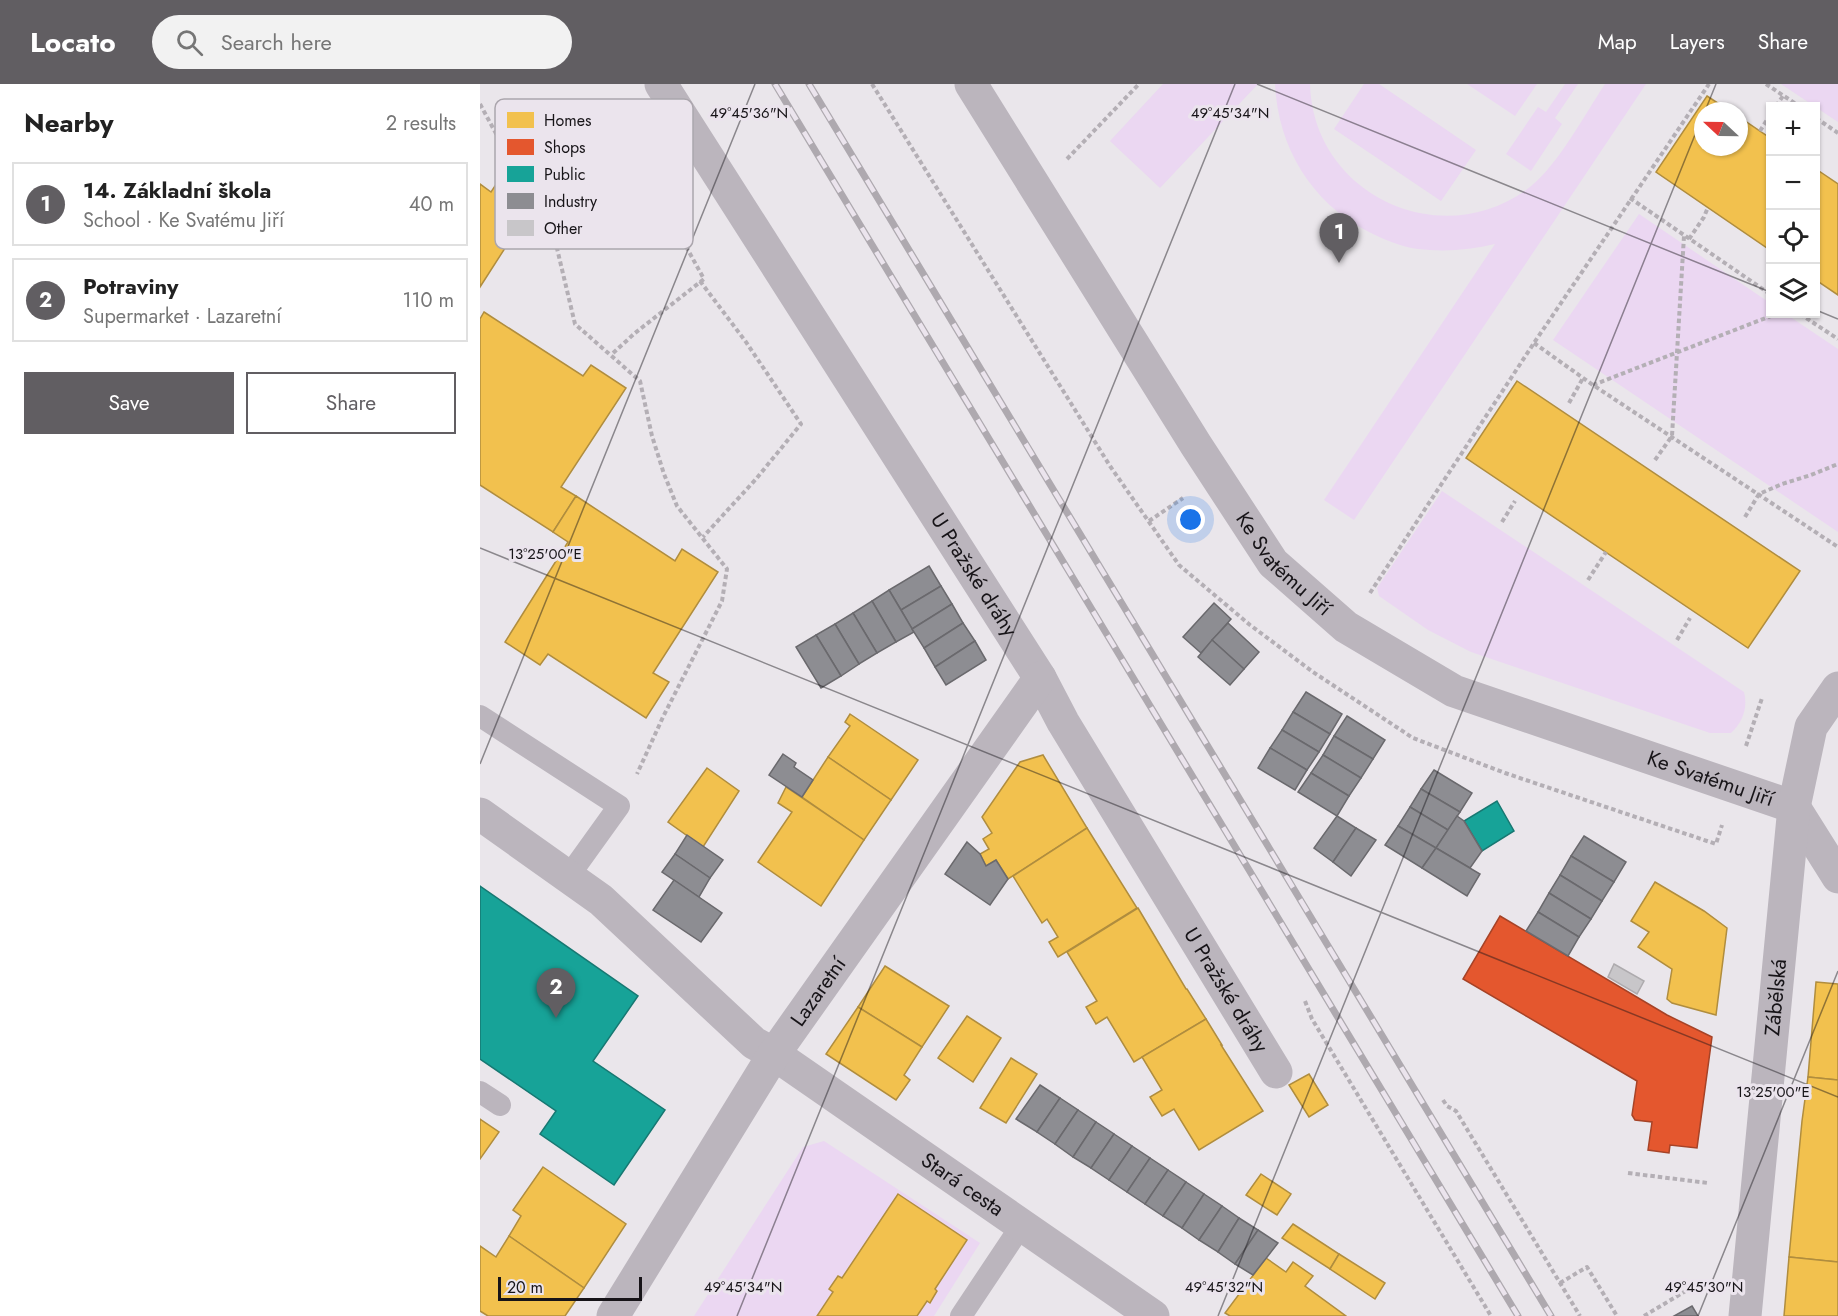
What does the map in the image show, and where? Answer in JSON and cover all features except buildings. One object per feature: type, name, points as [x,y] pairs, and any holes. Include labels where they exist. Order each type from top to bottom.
[{"type":"street","name":"U Pražské dráhy","points":[[661,84],[671,99]]},
{"type":"street","name":"Ke Svatému Jiří","points":[[971,84],[1196,445],[1273,563],[1346,627],[1454,691],[1794,807]]},
{"type":"street","name":"U Pražské dráhy","points":[[693,134],[1040,678],[1070,732],[1276,1072]]},
{"type":"street","name":"Lazaretní","points":[[613,1316],[774,1054],[1040,678]]},
{"type":"street","name":"Zábělská","points":[[1745,1316],[1794,807],[1811,727],[1838,688]]},
{"type":"street","points":[[1794,807],[1838,877]]},
{"type":"street","name":"Stará cesta","points":[[480,814],[601,900],[754,1043],[774,1054],[1153,1316]]},
{"type":"lane","points":[[480,716],[619,806],[568,877]]},
{"type":"lane","points":[[480,1092],[500,1105]]},
{"type":"lane","points":[[961,1316],[1021,1226]]},
{"type":"path","points":[[872,84],[1110,466],[1179,565],[1250,625],[1313,672],[1413,738],[1505,773],[1716,844]]},
{"type":"path","points":[[1066,160],[1139,84]]},
{"type":"path","points":[[1346,627],[1630,198],[1709,84]]},
{"type":"path","points":[[1766,84],[1793,102]]},
{"type":"path","points":[[1779,102],[1783,96]]},
{"type":"path","points":[[480,104],[495,132]]},
{"type":"path","points":[[1760,131],[1766,121]]},
{"type":"path","points":[[1820,121],[1838,133]]},
{"type":"path","points":[[1630,198],[1766,291]]},
{"type":"path","points":[[1689,239],[1704,218],[1708,207]]},
{"type":"path","points":[[1655,460],[1672,436],[1684,236]]},
{"type":"path","points":[[557,249],[575,324],[640,381],[652,436],[677,506],[728,569],[722,601],[619,806]]},
{"type":"path","points":[[611,355],[635,333],[704,279],[687,249]]},
{"type":"path","points":[[700,281],[746,342],[801,424],[756,479],[703,537]]},
{"type":"path","points":[[1593,385],[1766,318]]},
{"type":"path","points":[[1806,318],[1838,339]]},
{"type":"path","points":[[1534,343],[1593,385],[1838,547]]},
{"type":"path","points":[[1569,403],[1583,378]]},
{"type":"path","points":[[1745,517],[1759,494],[1838,464]]},
{"type":"path","points":[[1149,522],[1186,495]]},
{"type":"path","points":[[1502,522],[1515,501]]},
{"type":"path","points":[[1588,580],[1606,552]]},
{"type":"path","points":[[1677,640],[1690,618]]},
{"type":"path","points":[[1305,1001],[1312,1019],[1491,1316]]},
{"type":"path","points":[[1443,1100],[1447,1107],[1456,1111],[1580,1316]]},
{"type":"path","points":[[1628,1173],[1708,1183]]},
{"type":"path","points":[[1560,1283],[1587,1267],[1617,1316]]},
{"type":"path","points":[[1644,1316],[1699,1283]]},
{"type":"shaded area","points":[[1163,84],[1258,84],[1160,188],[1110,141]]},
{"type":"shaded area","points":[[1275,84],[1310,84],[1317,123],[1333,156],[1358,183],[1388,203],[1423,214],[1459,215],[1495,207],[1530,187],[1561,153],[1605,84],[1646,84],[1354,520],[1324,500],[1495,244],[1457,250],[1412,248],[1379,237],[1347,219],[1329,205],[1301,170],[1283,129]]},
{"type":"shaded area","points":[[1364,84],[1379,84],[1476,150],[1441,201],[1334,129]]},
{"type":"shaded area","points":[[1467,84],[1537,84],[1515,116]]},
{"type":"shaded area","points":[[1565,84],[1578,84],[1555,118],[1562,124],[1531,171],[1506,154],[1538,107],[1546,112]]},
{"type":"shaded area","points":[[1781,84],[1838,84],[1838,122],[1820,110],[1820,102],[1808,102]]},
{"type":"shaded area","points":[[1639,214],[1766,300],[1766,318],[1792,318],[1838,349],[1838,532],[1553,340]]},
{"type":"shaded area","points":[[1442,491],[1744,692],[1745,709],[1735,729],[1731,733],[1710,733],[1471,652],[1428,630],[1379,596],[1377,588]]},
{"type":"shaded area","points":[[824,1141],[980,1243],[934,1316],[917,1316],[927,1301],[930,1302],[937,1291],[935,1289],[967,1241],[898,1195],[842,1278],[838,1276],[829,1289],[833,1292],[817,1316],[694,1316],[803,1147]]},
{"type":"railway","points":[[775,84],[1518,1316]]},
{"type":"railway","points":[[809,84],[1551,1316]]},
{"type":"place","name":"14. Základní škola","points":[[1339,263]]},
{"type":"place","name":"Potraviny","points":[[556,1018]]}]
